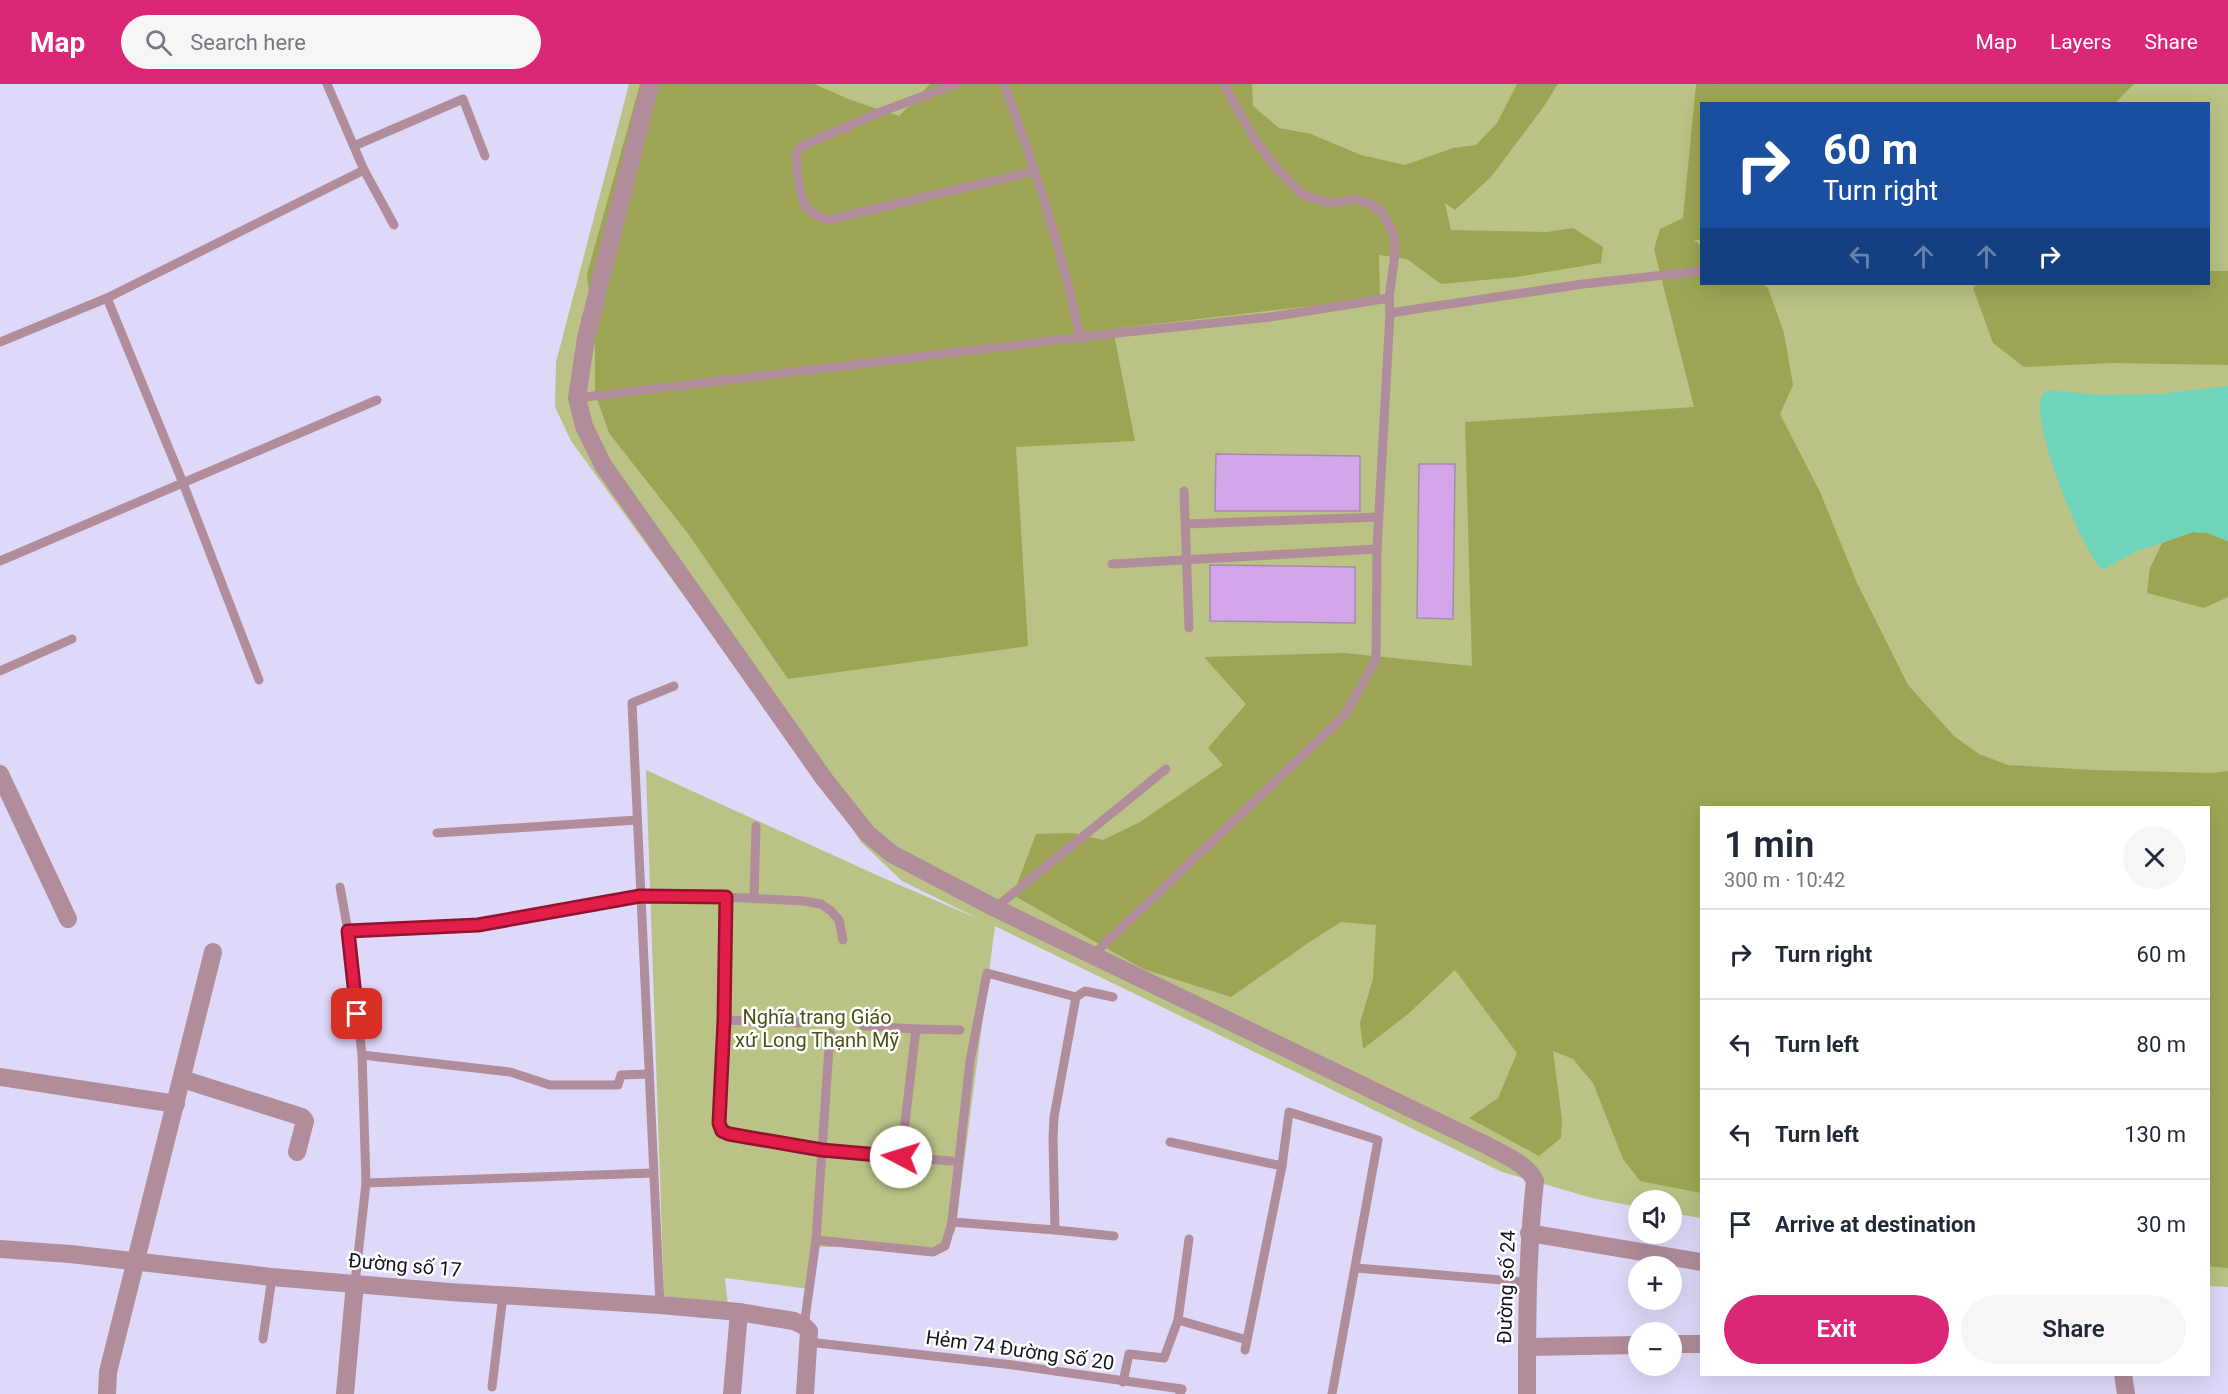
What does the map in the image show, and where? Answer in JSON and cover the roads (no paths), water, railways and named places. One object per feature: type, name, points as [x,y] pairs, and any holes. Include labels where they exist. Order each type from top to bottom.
[{"type":"street","points":[[651,84],[586,338],[577,398],[584,426],[603,465],[825,780],[868,834],[892,854],[995,908],[1093,955]]},
{"type":"street","points":[[0,774],[68,919]]},
{"type":"street","points":[[106,1394],[108,1372],[213,952]]},
{"type":"street","name":"Đường số 24","points":[[1093,955],[1486,1145],[1526,1168],[1535,1181],[1529,1233],[1527,1282],[1527,1394]]},
{"type":"street","points":[[0,1077],[176,1104]]},
{"type":"street","points":[[182,1079],[302,1117],[305,1121],[297,1152]]},
{"type":"street","points":[[1529,1233],[1700,1262]]},
{"type":"street","name":"Đường số 17","points":[[0,1249],[70,1254],[272,1277],[739,1312],[794,1321],[806,1334]]},
{"type":"street","points":[[345,1394],[355,1283]]},
{"type":"street","points":[[732,1394],[739,1312]]},
{"type":"street","points":[[805,1394],[806,1334]]},
{"type":"street","points":[[1682,1344],[1700,1344]]},
{"type":"street","points":[[1527,1347],[1628,1345]]},
{"type":"street","points":[[2123,1376],[2126,1394]]},
{"type":"lane","points":[[327,84],[364,170],[394,225]]},
{"type":"lane","points":[[956,84],[883,111],[802,146],[796,154],[798,180],[806,207],[828,220],[1035,171]]},
{"type":"lane","points":[[1004,84],[1035,171],[1080,338]]},
{"type":"lane","points":[[1093,955],[1344,716],[1376,660],[1378,517],[1390,314],[1389,298],[1395,254],[1394,235],[1382,212],[1372,205],[1356,199],[1330,203],[1303,195],[1276,168],[1253,137],[1224,84]]},
{"type":"lane","points":[[354,146],[463,99],[485,156]]},
{"type":"lane","points":[[0,342],[107,298],[364,170]]},
{"type":"lane","points":[[1390,314],[1583,284],[1700,270]]},
{"type":"lane","points":[[107,298],[183,483],[259,680]]},
{"type":"lane","points":[[577,398],[1270,317],[1389,298]]},
{"type":"lane","points":[[0,561],[377,400]]},
{"type":"lane","points":[[1184,491],[1190,628]]},
{"type":"lane","points":[[1186,525],[1378,517]]},
{"type":"lane","points":[[1112,564],[1377,549]]},
{"type":"lane","points":[[0,671],[72,639]]},
{"type":"lane","points":[[660,1305],[632,703],[674,686]]},
{"type":"lane","points":[[995,908],[1166,770]]},
{"type":"lane","points":[[437,833],[637,820]]},
{"type":"lane","points":[[754,898],[756,826]]},
{"type":"lane","points":[[340,886],[348,931],[362,1055],[366,1183],[355,1283]]},
{"type":"lane","points":[[348,931],[478,925],[640,896],[726,897],[804,901],[820,904],[839,920],[843,940]]},
{"type":"lane","points":[[726,897],[724,1020],[719,1123],[722,1131],[822,1150],[951,1161]]},
{"type":"lane","points":[[816,1240],[933,1252],[945,1246],[952,1222],[970,1060],[987,973],[1076,997]]},
{"type":"lane","points":[[1055,1230],[1054,1117],[1076,997],[1085,991],[1113,997]]},
{"type":"lane","points":[[724,1020],[799,1023]]},
{"type":"lane","points":[[863,1026],[960,1030]]},
{"type":"lane","points":[[901,1157],[916,1029]]},
{"type":"lane","points":[[806,1334],[816,1240],[830,1033]]},
{"type":"lane","points":[[362,1055],[510,1072],[550,1084],[618,1085],[621,1075],[649,1074]]},
{"type":"lane","points":[[1189,1239],[1178,1320],[1246,1345],[1282,1166],[1289,1112],[1378,1140],[1332,1394]]},
{"type":"lane","points":[[1170,1142],[1282,1166]]},
{"type":"lane","points":[[366,1183],[653,1173]]},
{"type":"lane","points":[[952,1222],[1114,1236]]},
{"type":"lane","points":[[1356,1268],[1527,1282]]},
{"type":"lane","points":[[262,1339],[272,1277]]},
{"type":"lane","points":[[492,1387],[503,1295]]},
{"type":"lane","name":"Hẻm 74 Đường Số 20","points":[[806,1334],[1123,1382],[1128,1354],[1164,1358],[1178,1320]]},
{"type":"lane","points":[[1123,1382],[1182,1389],[1180,1394]]},
{"type":"park label","name":"Nghĩa trang Giáo xứ Long Thạnh Mỹ","points":[[817,1028]]}]
